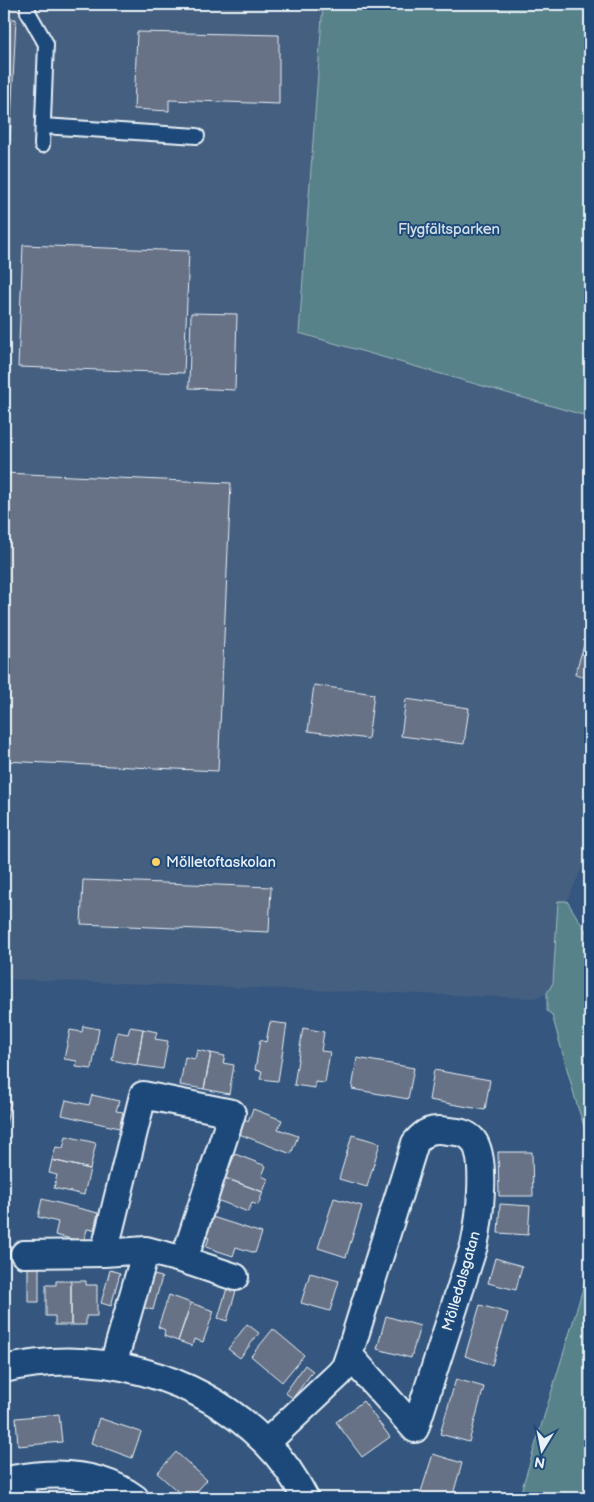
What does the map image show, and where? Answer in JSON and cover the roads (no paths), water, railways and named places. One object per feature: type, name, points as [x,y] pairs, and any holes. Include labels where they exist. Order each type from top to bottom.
[{"type":"street","points":[[104,1253],[143,1095],[232,1113],[184,1260]]},
{"type":"street","name":"Mölledalsgatan","points":[[266,1443],[345,1367],[415,1143],[422,1135],[431,1130],[465,1133],[473,1140],[478,1150],[481,1168],[477,1233],[416,1429],[349,1355]]},
{"type":"street","points":[[113,1365],[146,1250]]},
{"type":"street","points":[[24,1254],[104,1253],[146,1250],[235,1277]]},
{"type":"street","points":[[4,1369],[21,1365],[52,1362],[113,1365],[143,1372],[195,1391],[230,1412],[266,1443],[293,1476],[305,1498]]},
{"type":"street","points":[[25,1498],[12,1479],[54,1474],[92,1478],[135,1498]]},
{"type":"lane","points":[[28,4],[28,12],[46,44],[42,145]]},
{"type":"lane","points":[[43,126],[196,136]]},
{"type":"place","name":"Mölletoftaskolan","points":[[156,862]]},
{"type":"park label","name":"Flygfältsparken","points":[[449,229]]}]
